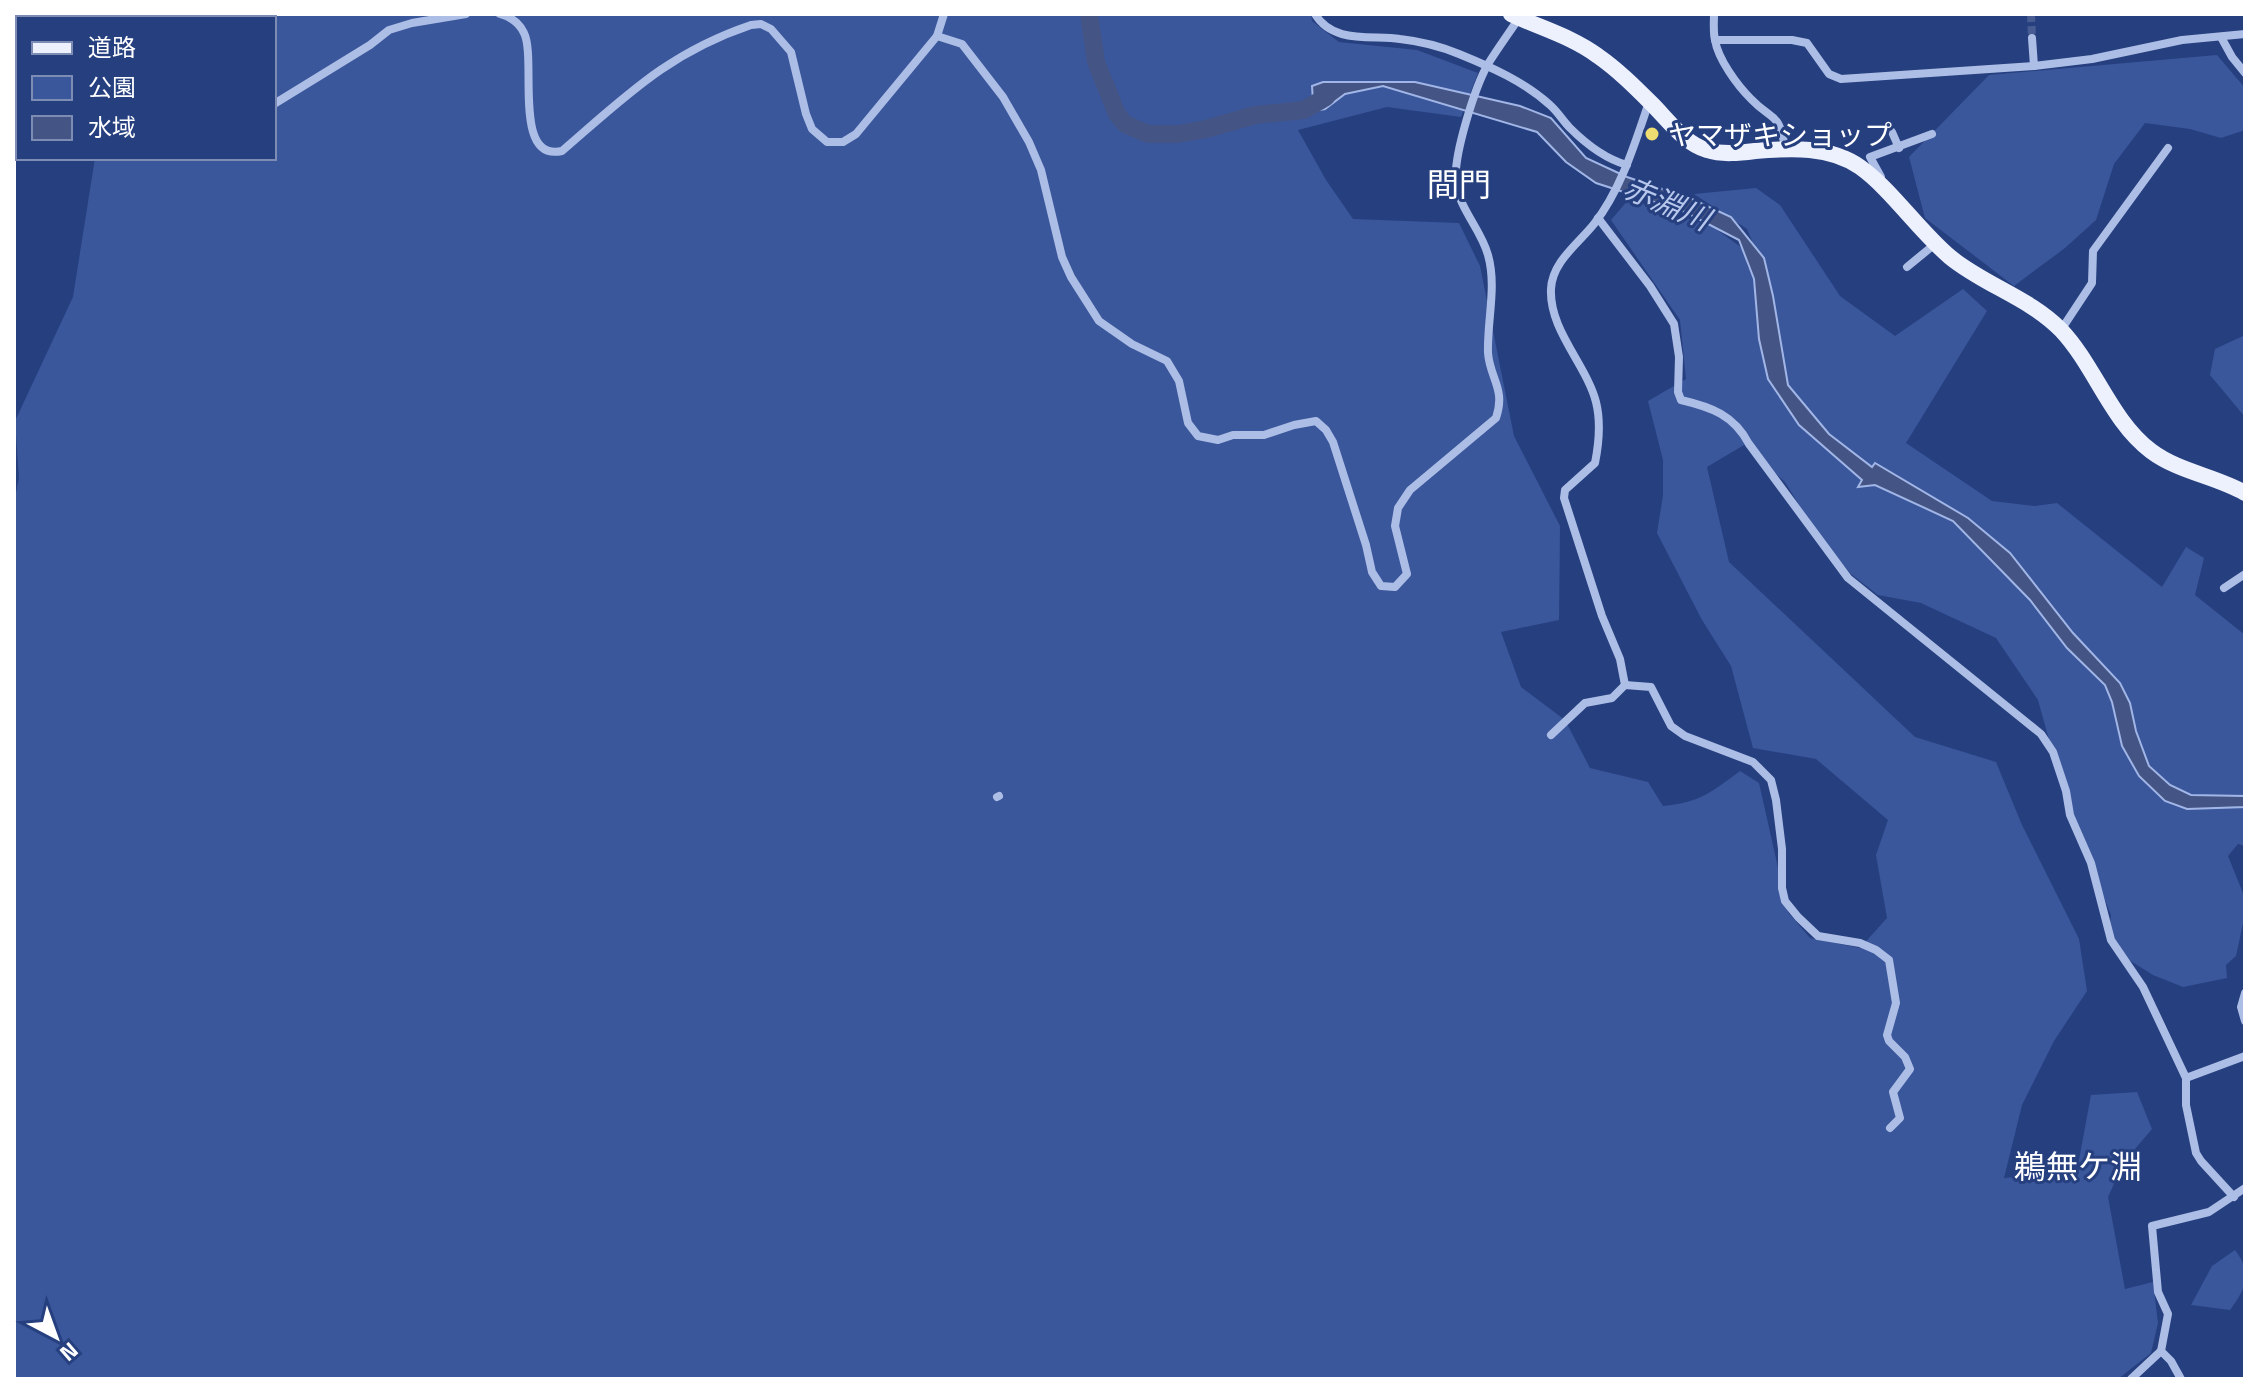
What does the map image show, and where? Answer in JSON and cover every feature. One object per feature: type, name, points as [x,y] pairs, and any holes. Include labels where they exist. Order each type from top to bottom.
[{"type":"main road","points":[[1515,16],[1546,27],[1595,53],[1681,133],[1706,150],[1726,153],[1785,148],[1818,151],[1845,158],[1864,169],[1935,244],[1960,264],[2039,312],[2061,330],[2123,419],[2151,451],[2172,464],[2245,493]]},
{"type":"street","points":[[276,103],[389,30],[466,14]]},
{"type":"street","points":[[500,14],[513,18],[525,33],[529,53],[530,120],[534,138],[545,150],[553,153],[562,151],[650,75],[682,54],[730,32],[761,24],[771,29],[791,52],[812,129],[827,142],[843,142],[856,134],[937,36],[944,14]]},
{"type":"street","points":[[1315,14],[1319,21],[1350,37],[1400,39],[1458,53],[1522,83],[1552,106],[1570,128],[1624,168]]},
{"type":"street","points":[[1714,14],[1715,40],[1737,82],[1752,101],[1775,116],[1781,127],[1785,148]]},
{"type":"street","points":[[937,36],[962,44],[1003,97],[1029,142],[1041,170],[1062,257],[1099,321],[1132,344],[1167,361],[1179,381],[1188,423],[1198,436],[1218,440],[1233,435],[1264,435],[1316,421],[1333,442],[1372,572],[1381,586],[1395,587],[1407,574],[1395,526],[1398,508],[1410,490],[1496,418],[1501,404],[1488,356],[1492,278],[1489,256],[1482,236],[1462,205],[1456,182],[1457,157],[1476,93],[1486,67],[1515,16]]},
{"type":"street","points":[[1715,40],[1792,40],[1807,43],[1829,74],[1841,79],[2034,66],[2092,59],[2182,40],[2245,34]]},
{"type":"street","points":[[2221,37],[2245,73]]},
{"type":"street","points":[[2032,38],[2034,66]]},
{"type":"street","points":[[1625,685],[1620,659],[1602,616],[1564,498],[1565,490],[1595,463],[1599,426],[1596,401],[1558,323],[1551,288],[1564,255],[1598,218],[1612,193],[1650,101]]},
{"type":"street","points":[[1892,132],[1899,148]]},
{"type":"street","points":[[1877,183],[1881,177],[1870,157],[1932,134]]},
{"type":"street","points":[[2061,330],[2092,283],[2093,251],[2168,148]]},
{"type":"street","points":[[1598,218],[1650,286],[1674,324],[1681,400],[1715,408],[1743,433],[1848,578],[2041,734],[2053,752],[2070,815],[2091,863],[2111,940],[2143,987],[2186,1078],[2186,1105],[2196,1153],[2234,1197]]},
{"type":"street","points":[[1907,267],[1935,244]]},
{"type":"street","points":[[2224,588],[2245,574]]},
{"type":"street","points":[[1551,735],[1585,703],[1612,698],[1625,685],[1651,687],[1671,726],[1685,736],[1753,762],[1771,780],[1782,849],[1785,901],[1818,936],[1860,943],[1889,960],[1896,1003],[1887,1035],[1905,1057],[1910,1069],[1893,1092],[1900,1118],[1890,1128]]},
{"type":"street","points":[[2245,993],[2241,1007],[2245,1021]]},
{"type":"street","points":[[2186,1078],[2245,1056]]},
{"type":"street","points":[[2131,1379],[2161,1351],[2168,1314],[2158,1292],[2152,1226],[2209,1212],[2245,1188]]},
{"type":"street","points":[[2161,1351],[2181,1379]]},
{"type":"green space","points":[[1311,14],[1312,21],[1339,42],[1417,50],[1478,73],[1461,117],[1387,107],[1298,130],[1326,180],[1353,219],[1459,223],[1480,266],[1514,436],[1560,526],[1559,620],[1501,632],[1521,687],[1565,720],[1590,768],[1648,782],[1663,806],[1704,795],[1740,771],[1759,783],[1788,912],[1810,938],[1860,948],[1887,918],[1876,855],[1888,820],[1816,759],[1753,748],[1731,666],[1702,620],[1657,533],[1663,495],[1663,460],[1648,401],[1686,379],[1680,320],[1611,220],[1629,199],[1713,227],[1745,250],[1747,265],[1757,284],[1790,395],[1767,276],[1747,229],[1694,194],[1756,188],[1780,205],[1840,296],[1895,336],[1963,289],[1987,311],[1906,443],[1992,501],[2035,506],[2057,503],[2162,587],[2186,547],[2204,558],[2195,595],[2245,635],[2245,846],[2238,844],[2228,856],[2245,898],[2245,914],[2236,956],[2226,965],[2227,978],[2183,987],[2153,975],[2129,960],[2109,932],[2111,915],[2070,815],[2038,700],[1996,638],[1921,603],[1878,595],[1851,574],[1815,531],[1785,482],[1744,445],[1707,467],[1729,562],[1915,737],[1996,762],[2022,825],[2079,939],[2087,991],[2054,1041],[2022,1105],[2004,1178],[2077,1171],[2091,1095],[2137,1092],[2152,1129],[2124,1162],[2108,1197],[2125,1289],[2153,1282],[2158,1323],[2151,1353],[2118,1379],[14,1379],[14,503],[19,478],[15,421],[73,297],[95,160],[276,160],[276,16],[118,16]]},
{"type":"green space","points":[[2217,55],[2245,88],[2245,130],[2221,138],[2190,129],[2145,123],[2114,164],[2096,220],[2014,286],[1925,218],[1909,157],[1989,75]]},
{"type":"green space","points":[[2245,335],[2245,417],[2210,375],[2215,349]]},
{"type":"green space","points":[[2235,1250],[2246,1274],[2240,1295],[2230,1310],[2191,1305],[2212,1266]]},
{"type":"water","points":[[1323,82],[1415,82],[1520,106],[1551,118],[1586,158],[1731,217],[1764,258],[1788,385],[1829,434],[1872,467],[1875,463],[1968,518],[2010,553],[2073,633],[2120,683],[2130,703],[2149,766],[2170,785],[2191,795],[2245,796],[2245,807],[2187,809],[2165,801],[2139,776],[2122,746],[2105,685],[2067,648],[2030,600],[1953,521],[1875,485],[1858,487],[1862,480],[1799,425],[1768,379],[1759,339],[1754,279],[1739,240],[1685,212],[1596,183],[1566,162],[1537,132],[1383,86],[1345,94],[1325,109],[1303,113],[1313,101],[1312,86]]},
{"type":"waterway","name":"赤淵川","points":[[1089,14],[1096,62],[1117,114],[1125,124],[1148,134],[1178,134],[1255,115],[1304,110],[1326,97]]},
{"type":"tunnel","points":[[2031,14],[2032,38]]},
{"type":"place","name":"ヤマザキショップ","points":[[1652,134]]},
{"type":"district","name":"間門","points":[[1459,184]]},
{"type":"district","name":"鵜無ケ淵","points":[[2078,1166]]}]
